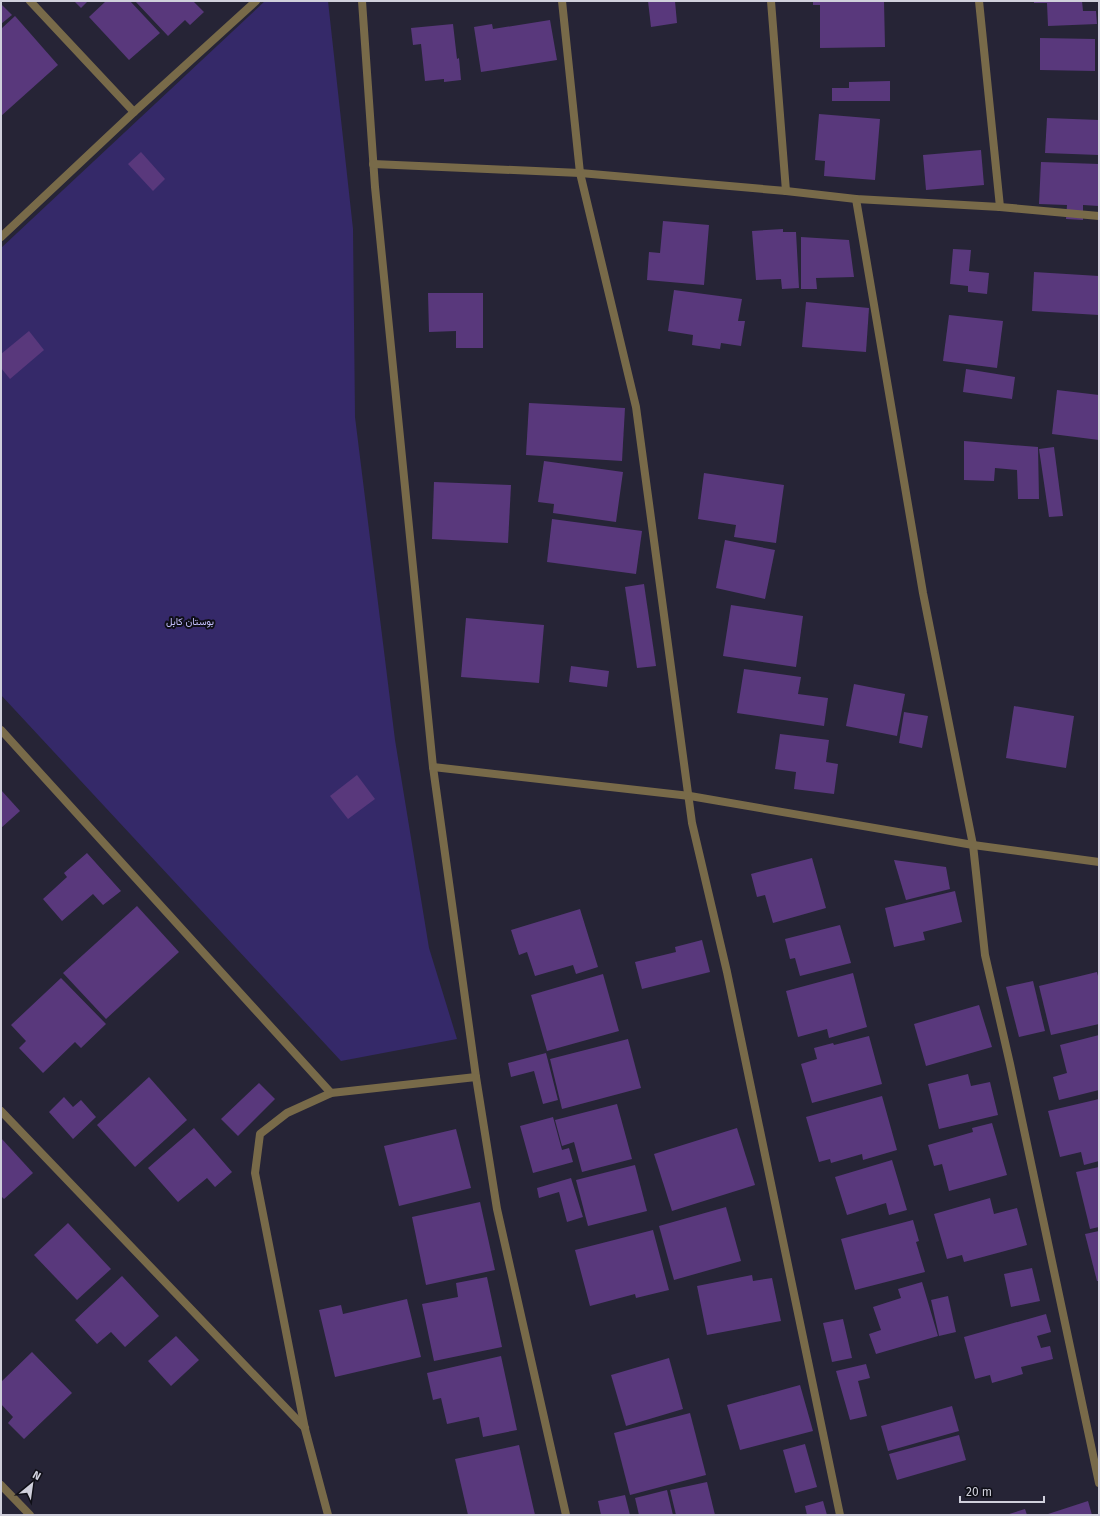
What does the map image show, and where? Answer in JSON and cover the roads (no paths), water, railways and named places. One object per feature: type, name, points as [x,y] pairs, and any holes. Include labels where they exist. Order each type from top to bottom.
[{"type":"street","points":[[30,1],[134,112]]},
{"type":"street","points":[[1,237],[134,112],[256,1]]},
{"type":"street","points":[[362,1],[373,164],[433,767],[476,1077],[497,1209],[566,1515]]},
{"type":"street","points":[[562,1],[580,174],[636,407],[690,796],[692,823],[727,972],[840,1515]]},
{"type":"street","points":[[771,1],[786,191]]},
{"type":"street","points":[[979,1],[1000,208]]},
{"type":"street","points":[[373,164],[580,174],[786,191],[856,199],[1099,216]]},
{"type":"street","points":[[856,199],[923,594],[973,845],[985,955],[1012,1071],[1099,1483]]},
{"type":"street","points":[[1,730],[331,1094]]},
{"type":"street","points":[[433,767],[690,796],[973,845],[1099,862]]},
{"type":"street","points":[[328,1515],[305,1429],[255,1173],[260,1134],[287,1112],[331,1094],[476,1077]]},
{"type":"street","points":[[1,1111],[305,1429]]},
{"type":"street","points":[[1,1485],[30,1515]]},
{"type":"park label","name":"بوستان کابل","points":[[190,621]]}]
